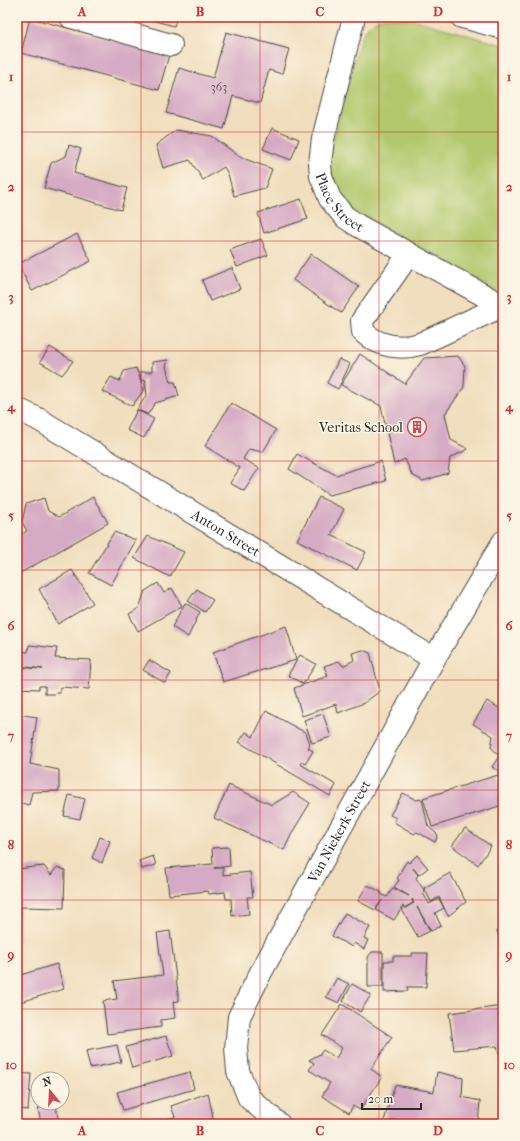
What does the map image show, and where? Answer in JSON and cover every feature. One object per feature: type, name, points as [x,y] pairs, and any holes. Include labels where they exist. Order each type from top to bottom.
[{"type":"street","points":[[71,17],[171,45]]},
{"type":"street","name":"Place Street","points":[[354,17],[323,139],[320,163],[321,176],[330,199],[345,217],[503,306]]},
{"type":"street","points":[[462,17],[503,28]]},
{"type":"street","points":[[409,254],[362,321],[363,332],[371,339],[398,348],[408,347],[420,344],[503,306]]},
{"type":"street","name":"Anton Street","points":[[17,409],[38,419],[434,659]]},
{"type":"street","name":"Van Niekerk Street","points":[[279,1124],[249,1098],[238,1071],[236,1048],[239,1017],[261,972],[434,659],[503,542]]},
{"type":"green space","points":[[385,17],[412,19],[503,45],[503,295],[355,211],[347,204],[334,186],[330,176],[330,166],[335,132],[359,43],[363,34],[372,23]]},
{"type":"building","points":[[140,17],[177,17],[174,26]]},
{"type":"building","points":[[30,18],[169,55],[159,90],[21,53]]},
{"type":"building","points":[[226,32],[289,49],[282,74],[269,70],[260,103],[233,96],[224,129],[166,113],[179,68],[213,78]]},
{"type":"building","points":[[272,128],[299,139],[291,160],[263,149]]},
{"type":"building","points":[[176,130],[212,136],[240,157],[272,169],[265,188],[234,196],[228,174],[224,167],[203,180],[190,160],[163,168],[156,145]]},
{"type":"building","points":[[69,145],[81,149],[74,173],[127,188],[121,210],[44,188],[51,163],[66,156]]},
{"type":"building","points":[[301,199],[308,219],[264,233],[258,213]]},
{"type":"building","points":[[77,234],[91,261],[32,291],[18,264]]},
{"type":"building","points":[[261,239],[268,255],[237,267],[230,250]]},
{"type":"building","points":[[311,254],[359,287],[341,313],[293,280]]},
{"type":"building","points":[[232,268],[240,289],[210,301],[202,280]]},
{"type":"building","points":[[50,347],[73,361],[62,375],[40,362]]},
{"type":"building","name":"Veritas School","points":[[360,354],[405,384],[424,358],[458,356],[465,366],[464,387],[445,414],[451,440],[468,449],[450,458],[448,473],[423,481],[412,475],[405,459],[394,464],[381,406],[341,385]]},
{"type":"building","points":[[339,359],[350,364],[338,389],[327,383]]},
{"type":"building","points":[[168,360],[166,366],[170,382],[175,382],[179,396],[155,403],[148,414],[137,410],[147,394],[145,384],[146,380],[141,381],[140,372],[152,372],[152,362]]},
{"type":"building","points":[[136,368],[144,390],[132,406],[102,391],[111,377],[120,381],[124,371]]},
{"type":"building","points":[[231,403],[276,430],[263,452],[249,449],[243,459],[259,468],[244,491],[230,483],[240,468],[205,446]]},
{"type":"building","points":[[137,410],[154,419],[144,438],[127,430]]},
{"type":"building","points":[[297,454],[336,475],[381,461],[386,481],[329,495],[289,469]]},
{"type":"building","points":[[93,497],[108,523],[17,575],[17,537],[27,531],[22,522],[26,504],[44,498],[48,511],[59,517]]},
{"type":"building","points":[[319,497],[344,509],[331,535],[366,552],[357,570],[297,540]]},
{"type":"building","points":[[114,532],[136,540],[111,585],[89,573]]},
{"type":"building","points":[[148,536],[184,552],[170,577],[134,558]]},
{"type":"building","points":[[72,570],[93,603],[58,624],[39,589]]},
{"type":"building","points":[[158,583],[164,593],[172,588],[182,606],[138,631],[129,614],[139,608],[145,591]]},
{"type":"building","points":[[197,589],[213,600],[205,612],[188,601]]},
{"type":"building","points":[[185,603],[200,612],[188,637],[172,627]]},
{"type":"building","points":[[286,626],[296,660],[223,682],[213,652]]},
{"type":"building","points":[[29,645],[57,648],[55,658],[91,660],[89,689],[60,687],[59,693],[45,694],[45,686],[39,686],[39,689],[18,688],[17,667],[43,669],[17,666],[17,651],[28,652]]},
{"type":"building","points":[[363,650],[370,653],[380,691],[364,703],[338,713],[336,704],[302,716],[294,688],[328,676],[324,666],[339,661],[343,666],[354,660],[352,653]]},
{"type":"building","points":[[300,655],[316,664],[303,684],[288,675]]},
{"type":"building","points":[[149,660],[171,673],[165,683],[143,670]]},
{"type":"building","points":[[487,701],[503,710],[503,773],[492,767],[499,756],[491,747],[493,736],[473,724]]},
{"type":"building","points":[[266,711],[306,733],[310,744],[308,748],[313,751],[305,764],[302,762],[300,764],[336,785],[330,796],[239,742],[246,732],[253,737]]},
{"type":"building","points":[[17,714],[37,717],[30,764],[59,770],[59,791],[32,792],[29,805],[17,802]]},
{"type":"building","points":[[323,714],[331,737],[312,743],[304,720]]},
{"type":"building","points":[[498,775],[503,792],[503,805],[432,827],[423,798]]},
{"type":"building","points":[[229,785],[272,805],[293,792],[310,803],[292,833],[284,850],[214,818]]},
{"type":"building","points":[[403,793],[416,800],[422,799],[428,826],[438,835],[435,842],[417,832],[414,834],[394,822],[396,818],[390,815]]},
{"type":"building","points":[[69,795],[85,799],[80,819],[64,816]]},
{"type":"building","points":[[465,828],[491,846],[478,865],[452,846]]},
{"type":"building","points":[[100,837],[110,841],[102,863],[92,858]]},
{"type":"building","points":[[229,847],[230,866],[214,868],[223,868],[223,875],[250,872],[253,897],[247,897],[249,914],[232,916],[231,899],[226,899],[225,892],[209,894],[208,891],[169,895],[166,868],[213,864],[212,848]]},
{"type":"building","points":[[417,855],[428,868],[419,875],[413,868],[418,875],[416,878],[424,890],[423,893],[429,904],[439,899],[444,908],[435,913],[441,926],[431,931],[417,907],[430,931],[418,937],[402,910],[414,903],[412,899],[413,903],[404,908],[403,906],[394,920],[376,910],[382,900],[375,910],[358,901],[367,885],[381,892],[381,894],[387,897],[393,888],[409,896],[394,887],[399,880],[397,878],[402,871],[401,870],[407,861],[409,863]]},
{"type":"building","points":[[153,856],[156,865],[142,869],[139,861]]},
{"type":"building","points":[[44,866],[51,875],[57,867],[65,870],[64,908],[21,907],[19,942],[17,941],[17,869]]},
{"type":"building","points":[[450,873],[466,902],[448,916],[439,897],[431,902],[424,888]]},
{"type":"building","points":[[345,913],[370,927],[364,938],[368,940],[364,949],[354,943],[352,947],[332,936]]},
{"type":"building","points":[[503,929],[503,948],[497,931]]},
{"type":"building","points":[[170,931],[179,1001],[173,1002],[175,1018],[161,1020],[161,1027],[107,1034],[103,1001],[117,999],[114,981],[163,975],[157,933]]},
{"type":"building","points":[[372,952],[383,952],[383,987],[368,987],[368,957]]},
{"type":"building","points":[[412,953],[428,953],[426,987],[407,987],[408,991],[384,992],[384,961],[393,961],[393,956],[412,956]]},
{"type":"building","points":[[57,964],[64,989],[17,1003],[17,976]]},
{"type":"building","points":[[337,978],[349,984],[339,1003],[326,997]]},
{"type":"building","points":[[352,984],[371,995],[360,1012],[343,1001]]},
{"type":"building","points":[[342,1004],[392,1037],[371,1069],[382,1077],[360,1110],[353,1106],[349,1113],[322,1096],[330,1083],[309,1070],[314,1063],[309,1060],[320,1054],[323,1050],[336,1058],[342,1048],[322,1035]]},
{"type":"building","points":[[503,1006],[503,1053],[499,1053],[497,1046],[454,1050],[449,1013]]},
{"type":"building","points":[[166,1036],[173,1056],[132,1068],[126,1047]]},
{"type":"building","points":[[117,1045],[121,1062],[90,1068],[86,1051]]},
{"type":"building","points":[[190,1072],[194,1089],[123,1110],[117,1092]]},
{"type":"building","points":[[437,1072],[463,1078],[462,1097],[480,1101],[478,1124],[395,1124],[395,1120],[383,1124],[395,1085],[434,1092]]},
{"type":"building","points":[[17,1073],[30,1074],[28,1110],[17,1109]]},
{"type":"building","points":[[208,1093],[213,1124],[150,1124],[150,1122],[175,1117],[171,1106]]},
{"type":"building","points":[[39,1111],[57,1111],[59,1124],[41,1124]]},
{"type":"place","name":"Veritas School","points":[[417,427]]}]
